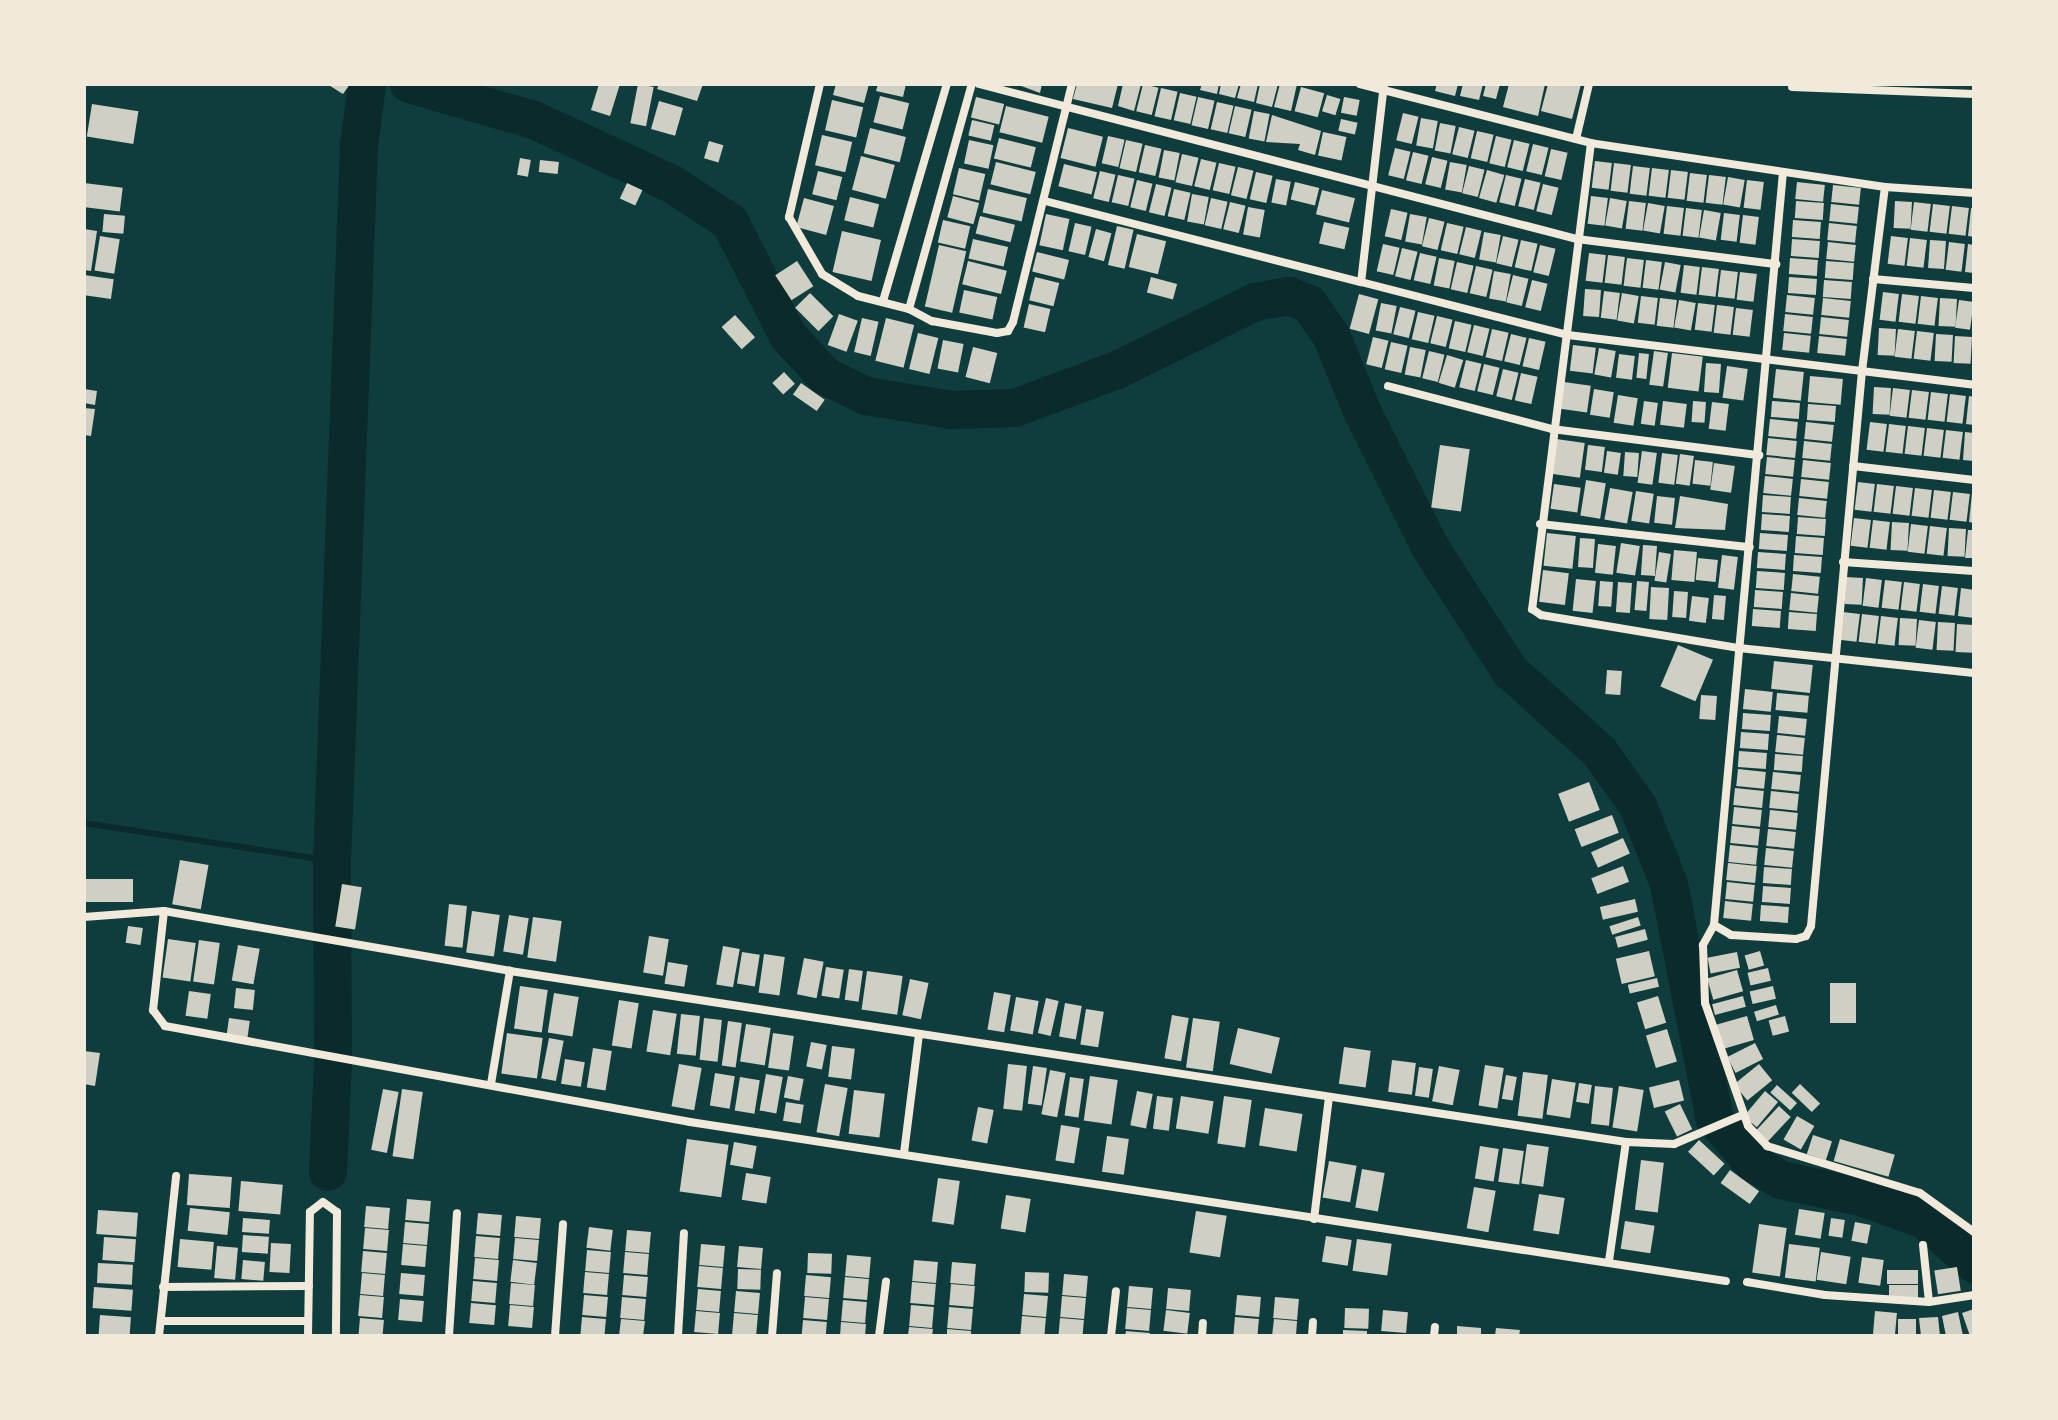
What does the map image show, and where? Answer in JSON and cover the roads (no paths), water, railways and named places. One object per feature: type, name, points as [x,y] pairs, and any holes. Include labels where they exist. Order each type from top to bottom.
[{"type":"street","points":[[819,84],[789,222],[836,286],[909,309],[932,321],[1008,331],[1045,201],[1072,84]]},
{"type":"street","points":[[883,301],[947,84]]},
{"type":"street","points":[[909,309],[972,84]]},
{"type":"street","points":[[979,84],[1065,110],[1372,184],[1577,239],[1776,264]]},
{"type":"street","points":[[1360,84],[1383,87],[1591,143],[1885,187],[1974,193]]},
{"type":"street","points":[[1576,139],[1589,84]]},
{"type":"street","points":[[1361,282],[1383,87]]},
{"type":"street","points":[[1792,87],[1974,94]]},
{"type":"street","points":[[1591,143],[1577,239],[1568,335],[1540,524],[1535,613],[1739,648],[1974,673]]},
{"type":"street","points":[[84,917],[164,911],[510,971],[1626,1142],[1665,1146],[1707,1132],[1739,1117],[1743,1109],[1724,1068],[1705,1003],[1703,945],[1714,925],[1769,359],[1783,172]]},
{"type":"street","points":[[1714,925],[1731,935],[1796,939],[1809,932],[1862,371],[1885,187]]},
{"type":"street","points":[[1045,201],[1568,335],[1974,385]]},
{"type":"street","points":[[1873,279],[1974,288]]},
{"type":"street","points":[[1388,386],[1552,429],[1759,455]]},
{"type":"street","points":[[1853,466],[1974,480]]},
{"type":"street","points":[[1540,524],[1750,547]]},
{"type":"street","points":[[1843,562],[1974,571]]},
{"type":"street","points":[[164,911],[153,1010],[160,1025],[306,1056],[491,1084],[690,1122],[1314,1219],[1609,1261],[1661,1274],[1726,1281]]},
{"type":"street","points":[[491,1084],[510,971]]},
{"type":"street","points":[[904,1153],[919,1034]]},
{"type":"street","points":[[1314,1219],[1329,1097]]},
{"type":"street","points":[[1739,1117],[1767,1146],[1920,1193],[1974,1232]]},
{"type":"street","points":[[1609,1261],[1626,1142]]},
{"type":"street","points":[[159,1336],[176,1176]]},
{"type":"street","points":[[308,1336],[310,1212],[315,1205],[328,1202],[337,1212],[336,1336]]},
{"type":"street","points":[[449,1336],[457,1213]]},
{"type":"street","points":[[555,1336],[563,1224]]},
{"type":"street","points":[[678,1336],[684,1233]]},
{"type":"street","points":[[1923,1245],[1929,1302]]},
{"type":"street","points":[[772,1336],[777,1273]]},
{"type":"street","points":[[879,1336],[886,1281]]},
{"type":"street","points":[[1747,1282],[1825,1295],[1929,1302],[1974,1295]]},
{"type":"street","points":[[163,1287],[309,1286]]},
{"type":"street","points":[[1111,1336],[1116,1291]]},
{"type":"street","points":[[161,1321],[308,1321]]},
{"type":"street","points":[[1312,1336],[1313,1322]]},
{"type":"street","points":[[1202,1336],[1203,1323]]},
{"type":"waterway","points":[[328,1172],[333,1063],[332,861],[359,146],[367,84]]},
{"type":"waterway","points":[[409,84],[534,120],[672,184],[730,222],[788,336],[825,376],[866,396],[952,410],[1015,408],[1117,370],[1255,302],[1289,296],[1309,304],[1331,335],[1362,411],[1430,547],[1510,671],[1599,751],[1638,806],[1669,884],[1715,1120],[1752,1162],[1781,1180],[1861,1197],[1925,1220],[1974,1264]]},
{"type":"waterway","points":[[84,823],[332,861]]}]
